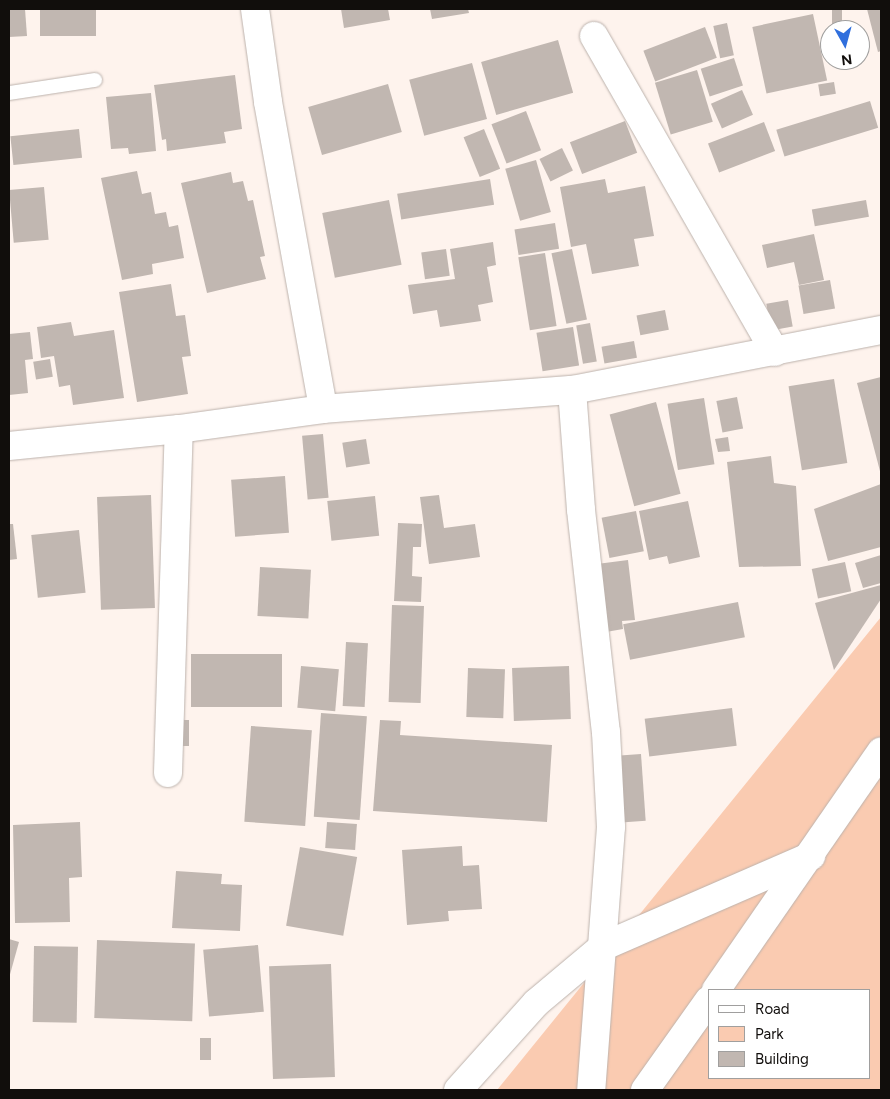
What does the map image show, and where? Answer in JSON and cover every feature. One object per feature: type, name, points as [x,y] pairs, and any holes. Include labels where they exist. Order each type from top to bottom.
[{"type":"street","points":[[255,9],[268,102],[323,409]]},
{"type":"street","points":[[594,36],[775,352]]},
{"type":"street","points":[[9,446],[178,429],[323,409],[572,390],[881,330]]},
{"type":"street","points":[[572,390],[581,510],[606,732],[611,827],[604,946],[591,1090]]},
{"type":"street","points":[[168,773],[178,429]]},
{"type":"street","points":[[717,989],[812,856],[881,752]]},
{"type":"street","points":[[458,1090],[536,1003],[604,946],[812,856]]},
{"type":"street","points":[[644,1090],[708,1001]]},
{"type":"lane","points":[[9,93],[95,80]]},
{"type":"green space","points":[[881,617],[881,1090],[497,1090]]},
{"type":"building","points":[[9,9],[25,9],[27,36],[9,37]]},
{"type":"building","points":[[40,9],[96,9],[96,36],[40,36]]},
{"type":"building","points":[[341,9],[388,9],[390,20],[344,28]]},
{"type":"building","points":[[430,9],[468,9],[469,13],[432,19]]},
{"type":"building","points":[[832,9],[842,9],[842,20],[832,20]]},
{"type":"building","points":[[867,9],[881,9],[881,51],[878,52],[870,20]]},
{"type":"building","points":[[813,14],[820,47],[820,70],[825,70],[827,81],[766,93],[752,27]]},
{"type":"building","points":[[727,23],[734,55],[720,58],[713,26]]},
{"type":"building","points":[[705,27],[717,58],[655,81],[643,51]]},
{"type":"building","points":[[558,40],[573,93],[496,115],[481,62]]},
{"type":"building","points":[[734,58],[743,86],[710,96],[701,69]]},
{"type":"building","points":[[472,63],[487,119],[424,136],[409,80]]},
{"type":"building","points":[[697,70],[713,122],[671,135],[655,83]]},
{"type":"building","points":[[235,75],[242,129],[224,132],[226,143],[167,151],[166,139],[162,140],[154,85]]},
{"type":"building","points":[[834,82],[836,94],[820,96],[818,85]]},
{"type":"building","points":[[388,84],[402,132],[322,155],[308,107]]},
{"type":"building","points":[[742,90],[753,115],[722,128],[711,104]]},
{"type":"building","points":[[151,93],[156,151],[129,154],[128,148],[111,149],[106,97]]},
{"type":"building","points":[[870,101],[878,128],[784,156],[776,130]]},
{"type":"building","points":[[526,111],[541,150],[507,163],[491,124]]},
{"type":"building","points":[[625,121],[637,153],[582,174],[570,142]]},
{"type":"building","points":[[764,122],[775,151],[719,172],[708,144]]},
{"type":"building","points":[[79,129],[82,158],[13,165],[10,136]]},
{"type":"building","points":[[484,129],[500,169],[480,177],[464,137]]},
{"type":"building","points":[[562,148],[573,170],[550,181],[540,159]]},
{"type":"building","points":[[536,160],[551,212],[520,221],[505,169]]},
{"type":"building","points":[[137,171],[142,194],[151,192],[155,214],[166,212],[169,227],[178,225],[184,258],[152,264],[153,274],[122,280],[101,178]]},
{"type":"building","points":[[231,172],[233,183],[243,181],[248,201],[253,200],[265,256],[260,257],[266,279],[207,293],[181,183]]},
{"type":"building","points":[[490,179],[494,205],[401,219],[397,194]]},
{"type":"building","points":[[605,179],[608,193],[645,186],[654,236],[634,239],[639,266],[592,274],[586,244],[571,247],[560,187]]},
{"type":"building","points":[[44,187],[49,240],[14,243],[9,190]]},
{"type":"building","points":[[389,200],[402,265],[335,278],[322,213]]},
{"type":"building","points":[[866,200],[869,217],[815,226],[812,210]]},
{"type":"building","points":[[555,223],[559,249],[519,255],[515,229]]},
{"type":"building","points":[[814,234],[824,280],[799,285],[794,262],[767,268],[762,245]]},
{"type":"building","points":[[493,242],[496,265],[487,267],[493,302],[478,305],[481,321],[440,327],[437,310],[413,314],[408,285],[455,279],[450,249]]},
{"type":"building","points":[[446,249],[450,276],[425,279],[421,252]]},
{"type":"building","points":[[572,249],[587,319],[566,324],[551,253]]},
{"type":"building","points":[[545,253],[557,326],[530,330],[518,257]]},
{"type":"building","points":[[830,280],[835,309],[804,314],[798,286]]},
{"type":"building","points":[[171,284],[176,316],[185,315],[191,356],[182,357],[188,394],[137,402],[119,292]]},
{"type":"building","points":[[788,300],[793,327],[771,330],[766,304]]},
{"type":"building","points":[[665,310],[669,330],[640,335],[637,316]]},
{"type":"building","points":[[71,322],[74,336],[114,330],[124,398],[73,405],[70,385],[59,387],[54,356],[41,358],[37,327]]},
{"type":"building","points":[[590,323],[597,361],[583,364],[576,325]]},
{"type":"building","points":[[573,327],[579,366],[543,371],[536,333]]},
{"type":"building","points":[[30,332],[33,359],[25,360],[28,393],[9,395],[9,334]]},
{"type":"building","points":[[634,341],[637,358],[604,363],[602,347]]},
{"type":"building","points":[[50,359],[53,377],[36,379],[33,362]]},
{"type":"building","points":[[881,377],[881,475],[857,383]]},
{"type":"building","points":[[834,379],[847,463],[802,470],[789,386]]},
{"type":"building","points":[[737,397],[743,428],[722,432],[716,401]]},
{"type":"building","points":[[704,398],[714,464],[678,470],[667,404]]},
{"type":"building","points":[[656,402],[681,494],[634,506],[610,414]]},
{"type":"building","points":[[323,434],[329,498],[308,500],[302,436]]},
{"type":"building","points":[[728,437],[730,451],[718,452],[715,439]]},
{"type":"building","points":[[366,439],[370,464],[346,467],[342,443]]},
{"type":"building","points":[[771,456],[774,483],[796,486],[801,566],[739,567],[727,462]]},
{"type":"building","points":[[285,476],[289,533],[235,537],[231,480]]},
{"type":"building","points":[[881,484],[881,547],[828,561],[814,509]]},
{"type":"building","points":[[151,495],[155,608],[101,610],[97,497]]},
{"type":"building","points":[[439,495],[444,528],[475,524],[480,557],[429,564],[420,497]]},
{"type":"building","points":[[375,496],[379,536],[331,541],[327,501]]},
{"type":"building","points":[[688,501],[700,557],[669,564],[667,556],[649,560],[639,511]]},
{"type":"building","points":[[636,511],[644,551],[609,558],[602,518]]},
{"type":"building","points":[[398,523],[422,524],[421,547],[413,547],[412,576],[422,577],[421,602],[394,601]]},
{"type":"building","points":[[9,524],[13,524],[17,559],[9,560]]},
{"type":"building","points":[[79,530],[86,593],[38,598],[31,535]]},
{"type":"building","points":[[881,555],[881,583],[863,588],[855,563]]},
{"type":"building","points":[[628,560],[635,620],[622,621],[623,629],[606,632],[597,564]]},
{"type":"building","points":[[845,562],[851,591],[818,598],[812,569]]},
{"type":"building","points":[[260,567],[311,570],[308,619],[257,616]]},
{"type":"building","points":[[881,585],[881,599],[834,670],[815,603]]},
{"type":"building","points":[[738,602],[745,637],[630,660],[623,624]]},
{"type":"building","points":[[392,605],[424,606],[421,703],[389,702]]},
{"type":"building","points":[[346,642],[368,643],[365,707],[343,706]]},
{"type":"building","points":[[191,654],[282,654],[282,707],[191,707]]},
{"type":"building","points":[[301,666],[339,669],[335,711],[297,708]]},
{"type":"building","points":[[569,666],[571,719],[514,721],[512,668]]},
{"type":"building","points":[[468,668],[505,669],[503,718],[466,717]]},
{"type":"building","points":[[732,708],[737,746],[649,756],[645,719]]},
{"type":"building","points":[[321,713],[367,716],[360,820],[314,817]]},
{"type":"building","points":[[174,720],[189,720],[189,746],[174,746]]},
{"type":"building","points":[[380,720],[401,721],[400,735],[552,745],[547,822],[373,811]]},
{"type":"building","points":[[251,726],[312,730],[305,826],[244,822]]},
{"type":"building","points":[[641,754],[646,821],[625,822],[620,755]]},
{"type":"building","points":[[80,822],[82,877],[69,878],[70,922],[15,923],[13,825]]},
{"type":"building","points":[[327,822],[357,824],[355,850],[325,848]]},
{"type":"building","points":[[462,846],[463,866],[479,865],[482,909],[448,911],[449,921],[407,925],[402,850]]},
{"type":"building","points":[[300,847],[357,857],[343,936],[286,926]]},
{"type":"building","points":[[176,871],[222,874],[221,884],[242,885],[240,931],[172,928]]},
{"type":"building","points":[[9,939],[19,942],[9,978]]},
{"type":"building","points":[[97,940],[195,943],[192,1021],[94,1018]]},
{"type":"building","points":[[258,945],[264,1012],[209,1017],[203,950]]},
{"type":"building","points":[[34,946],[78,947],[77,1023],[33,1022]]},
{"type":"building","points":[[331,964],[335,1077],[273,1079],[269,966]]},
{"type":"building","points":[[200,1038],[211,1038],[211,1060],[200,1060]]}]
